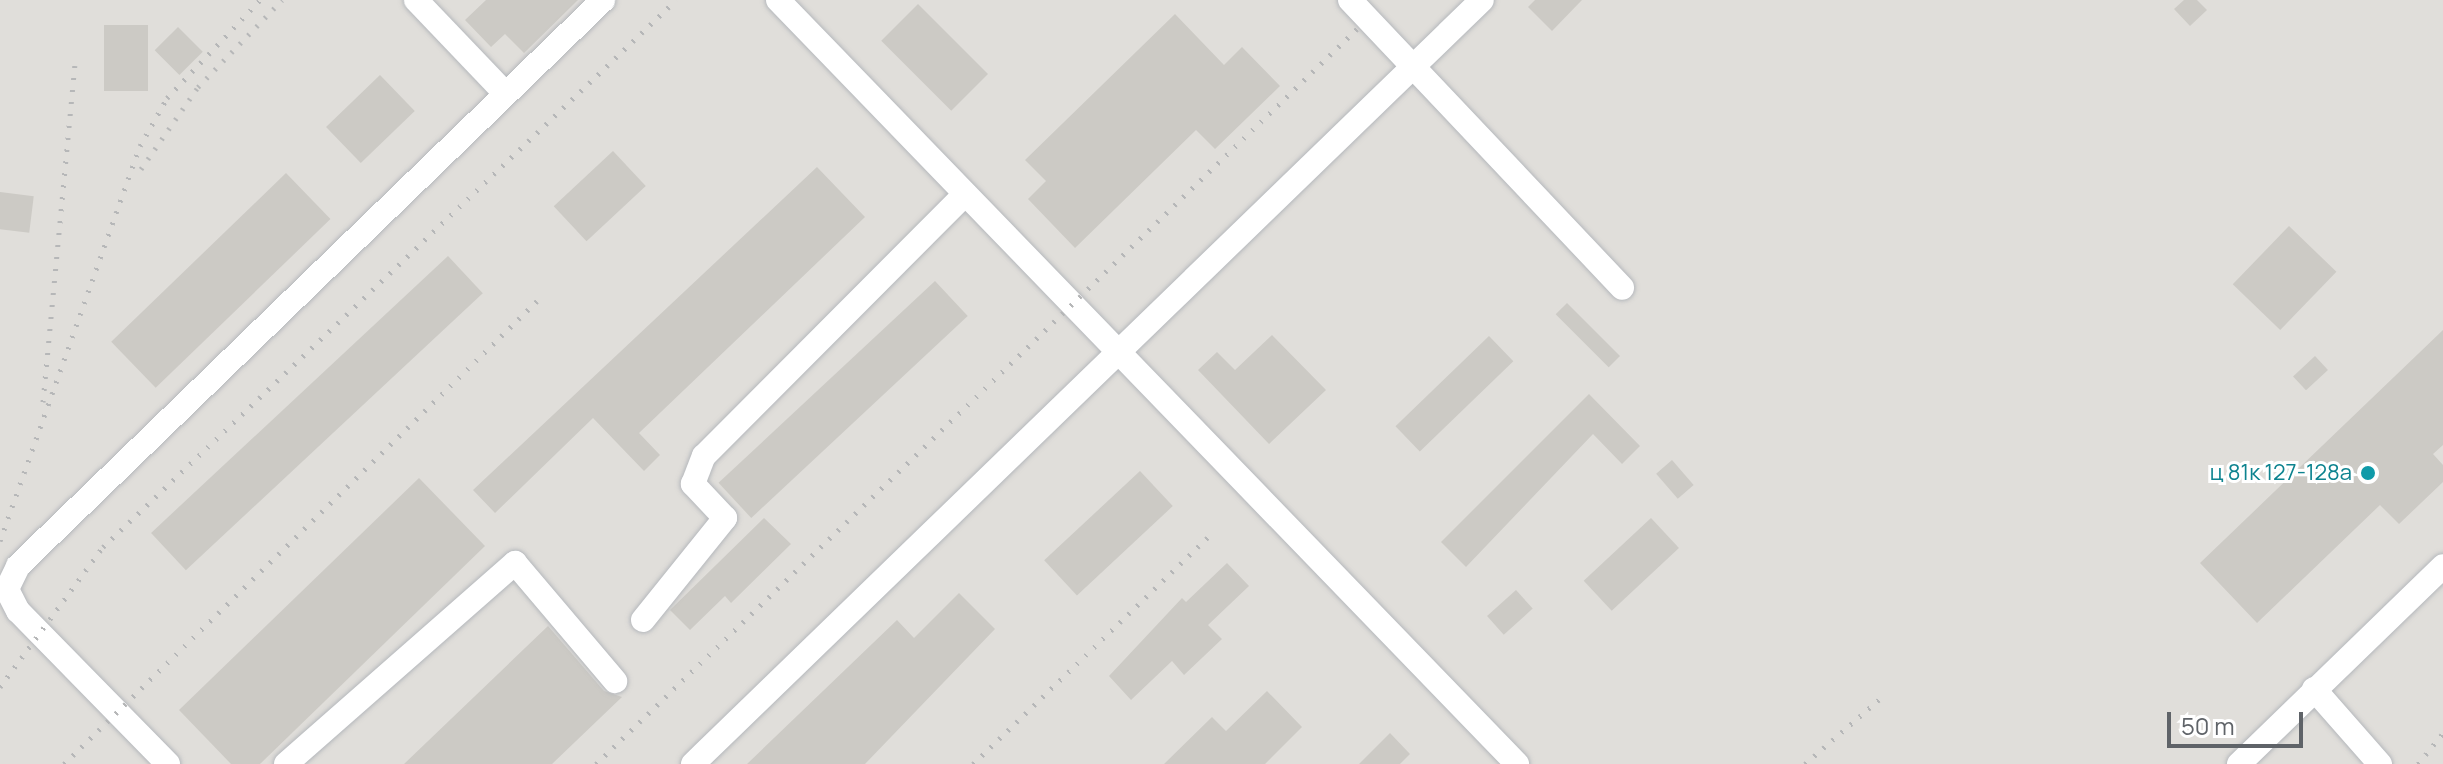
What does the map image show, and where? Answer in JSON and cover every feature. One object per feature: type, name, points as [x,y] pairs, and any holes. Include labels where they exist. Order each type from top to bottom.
[{"type":"lane","points":[[416,0],[504,92]]},
{"type":"lane","points":[[168,764],[18,611],[7,589],[18,566],[504,92],[603,0]]},
{"type":"lane","points":[[778,0],[1517,764]]},
{"type":"lane","points":[[1350,0],[1622,288]]},
{"type":"lane","points":[[693,764],[1119,353],[1272,197],[1482,0]]},
{"type":"lane","points":[[643,620],[725,518],[693,484],[704,456],[965,194]]},
{"type":"lane","points":[[286,764],[515,563],[615,681]]},
{"type":"lane","points":[[2239,764],[2443,566]]},
{"type":"lane","points":[[2314,689],[2380,764]]},
{"type":"shaded area","points":[[0,0],[2443,0],[2443,764],[0,764]]},
{"type":"building","points":[[486,0],[578,0],[524,53],[505,34],[491,47],[465,20]]},
{"type":"building","points":[[1535,0],[1582,0],[1552,31],[1528,7]]},
{"type":"building","points":[[2184,0],[2197,0],[2207,10],[2190,26],[2174,9]]},
{"type":"building","points":[[918,4],[988,74],[951,111],[881,41]]},
{"type":"building","points":[[1175,14],[1224,65],[1242,47],[1280,86],[1215,149],[1196,130],[1075,248],[1028,199],[1046,181],[1025,160]]},
{"type":"building","points":[[104,25],[148,25],[148,91],[104,91]]},
{"type":"building","points":[[178,27],[203,52],[179,75],[155,50]]},
{"type":"building","points":[[380,75],[415,111],[361,163],[326,127]]},
{"type":"building","points":[[613,151],[646,186],[586,241],[554,206]]},
{"type":"building","points":[[817,167],[865,217],[639,433],[660,455],[644,471],[593,418],[495,513],[473,490]]},
{"type":"building","points":[[286,173],[330,219],[156,388],[111,342]]},
{"type":"building","points":[[0,192],[34,196],[29,233],[0,229]]},
{"type":"building","points":[[2289,226],[2336,272],[2280,330],[2233,284]]},
{"type":"building","points":[[448,256],[483,293],[186,570],[151,533]]},
{"type":"building","points":[[935,281],[968,316],[751,518],[719,483]]},
{"type":"building","points":[[1567,303],[1620,356],[1609,367],[1556,314]]},
{"type":"building","name":"ц 81к 127-128а","points":[[2443,330],[2443,445],[2433,454],[2443,465],[2443,482],[2399,524],[2380,505],[2257,623],[2200,563]]},
{"type":"building","points":[[1272,335],[1326,390],[1269,444],[1198,370],[1217,352],[1235,370]]},
{"type":"building","points":[[1489,336],[1513,361],[1420,451],[1395,426]]},
{"type":"building","points":[[2315,356],[2328,370],[2306,390],[2293,376]]},
{"type":"building","points":[[1589,394],[1640,446],[1622,464],[1593,434],[1466,567],[1441,542]]},
{"type":"building","points":[[1672,460],[1694,485],[1678,499],[1656,474]]},
{"type":"building","points":[[1140,471],[1173,506],[1077,595],[1044,560]]},
{"type":"building","points":[[419,478],[485,546],[260,764],[231,764],[179,710]]},
{"type":"building","points":[[764,518],[791,544],[731,603],[725,596],[690,630],[670,610]]},
{"type":"building","points":[[1651,518],[1679,548],[1612,611],[1584,581]]},
{"type":"building","points":[[1227,563],[1249,586],[1208,625],[1222,639],[1184,675],[1172,661],[1131,700],[1109,676],[1182,598],[1186,602]]},
{"type":"building","points":[[1516,590],[1533,609],[1504,635],[1487,616]]},
{"type":"building","points":[[959,593],[995,629],[865,764],[747,764],[897,620],[914,638]]},
{"type":"building","points":[[548,626],[604,691],[622,697],[552,764],[404,764]]},
{"type":"building","points":[[1267,691],[1302,727],[1265,764],[1164,764],[1212,717],[1226,731]]},
{"type":"building","points":[[1390,733],[1410,754],[1400,764],[1359,764]]},
{"type":"railway","points":[[0,541],[140,146],[167,98],[260,0]]},
{"type":"railway","points":[[141,169],[198,87],[282,0]]},
{"type":"railway","points":[[0,687],[103,547],[676,0]]},
{"type":"railway","points":[[596,764],[1359,27]]},
{"type":"railway","points":[[43,402],[75,66]]},
{"type":"railway","points":[[64,764],[537,301]]},
{"type":"railway","points":[[973,764],[1210,535]]},
{"type":"railway","points":[[1805,764],[1881,698]]},
{"type":"railway","points":[[2418,764],[2443,733]]},
{"type":"place","name":"ц 81к 127-128а","points":[[2368,473]]}]
